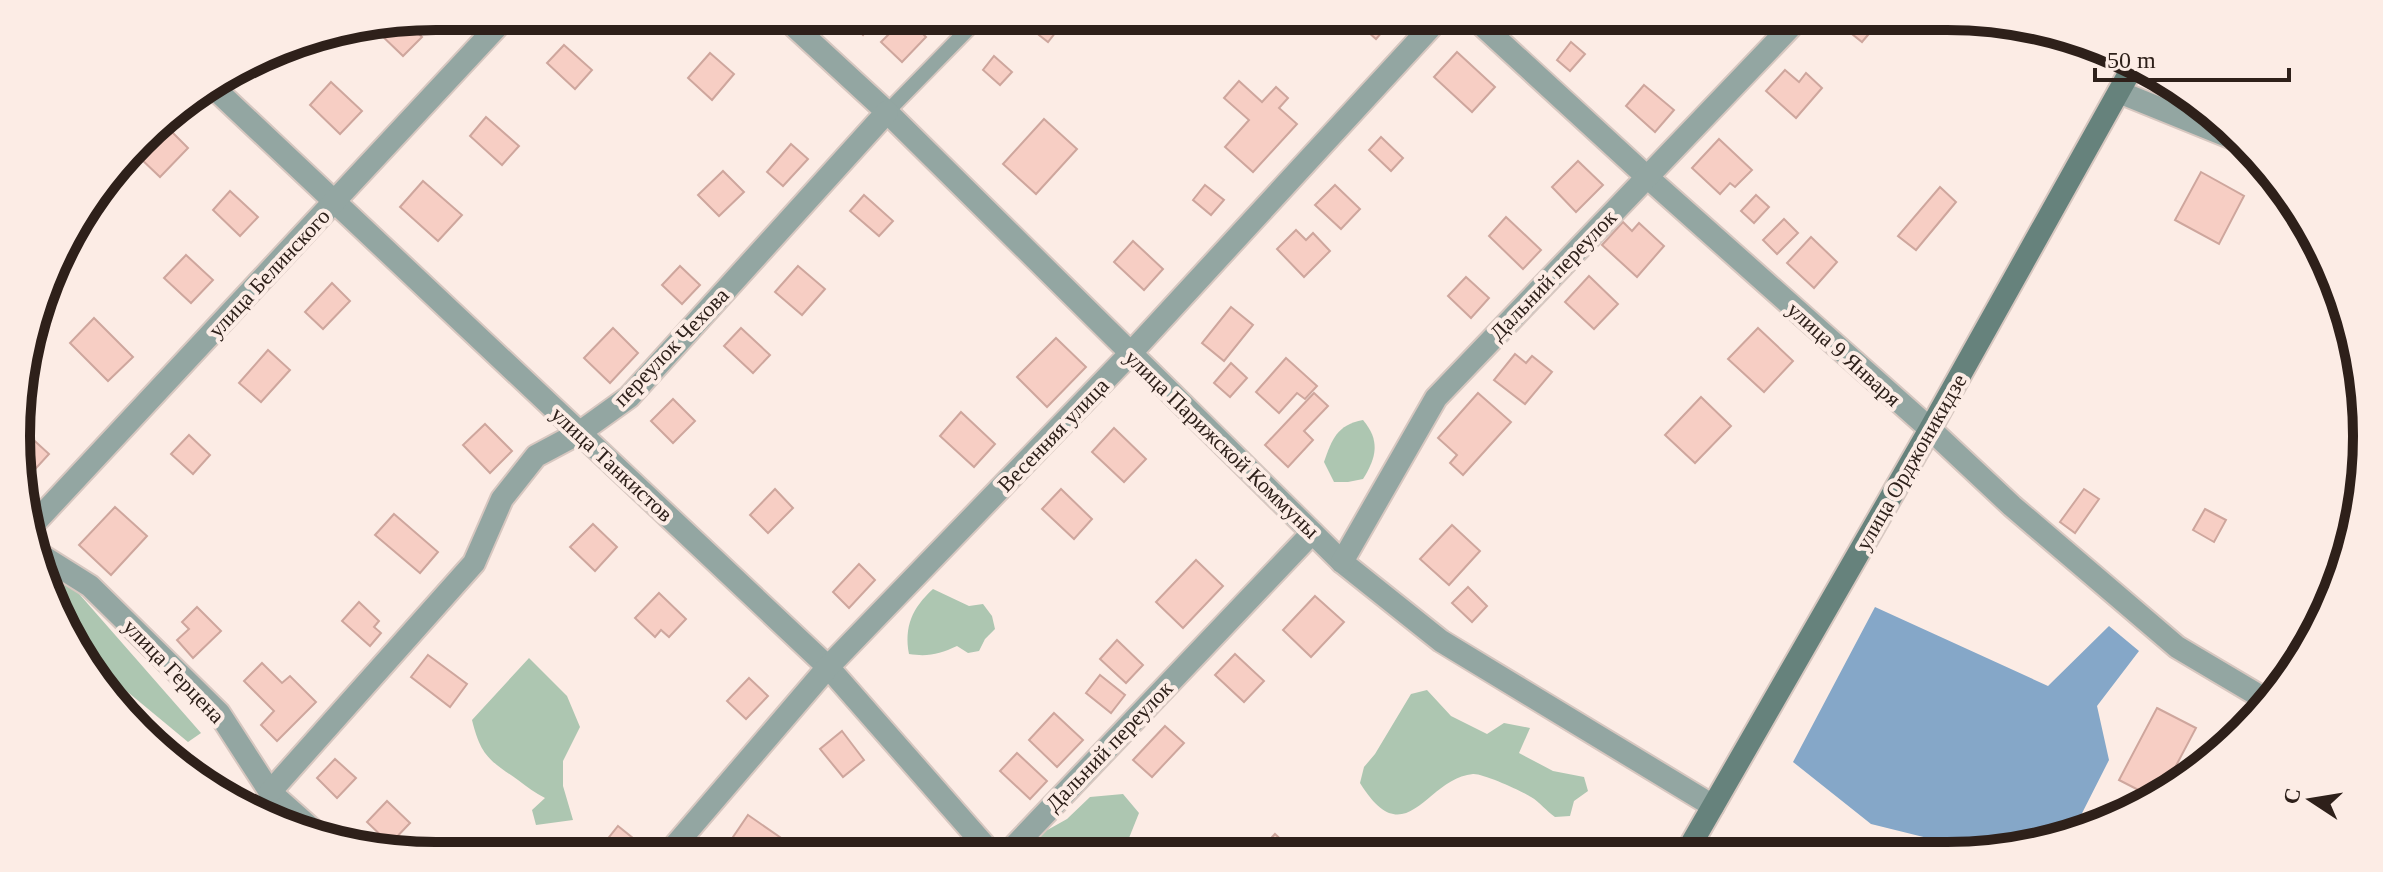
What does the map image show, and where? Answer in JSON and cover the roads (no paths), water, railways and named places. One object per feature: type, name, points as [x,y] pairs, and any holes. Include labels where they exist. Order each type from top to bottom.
[{"type":"main road","name":"улица Орджоникидзе","points":[[1692,842],[1930,429],[2129,73]]},
{"type":"street","name":"улица Белинского","points":[[39,519],[494,30]]},
{"type":"street","name":"улица Парижской Коммуны","points":[[798,30],[887,112],[1342,562],[1441,641],[1713,806]]},
{"type":"street","name":"Весенняя улица","points":[[678,842],[828,667],[1130,354],[1428,30]]},
{"type":"street","name":"улица 9 Января","points":[[1487,30],[2012,506],[2177,647],[2259,696]]},
{"type":"street","name":"Дальний переулок","points":[[1342,562],[1436,398],[1787,30]]},
{"type":"street","points":[[2119,92],[2215,131]]},
{"type":"street","name":"улица Танкистов","points":[[219,93],[828,667],[982,842]]},
{"type":"street","name":"переулок Чехова","points":[[265,800],[474,563],[502,499],[536,456],[579,433],[629,397],[887,112]]},
{"type":"street","name":"Дальний переулок","points":[[1018,842],[1312,533]]},
{"type":"street","name":"улица Герцена","points":[[50,561],[90,586],[219,713],[265,800]]},
{"type":"lane","points":[[887,112],[967,30]]},
{"type":"water","points":[[1875,607],[2048,686],[2109,626],[2139,651],[2097,706],[2109,760],[2078,820],[2000,839],[1944,842],[1871,824],[1793,762]]}]
